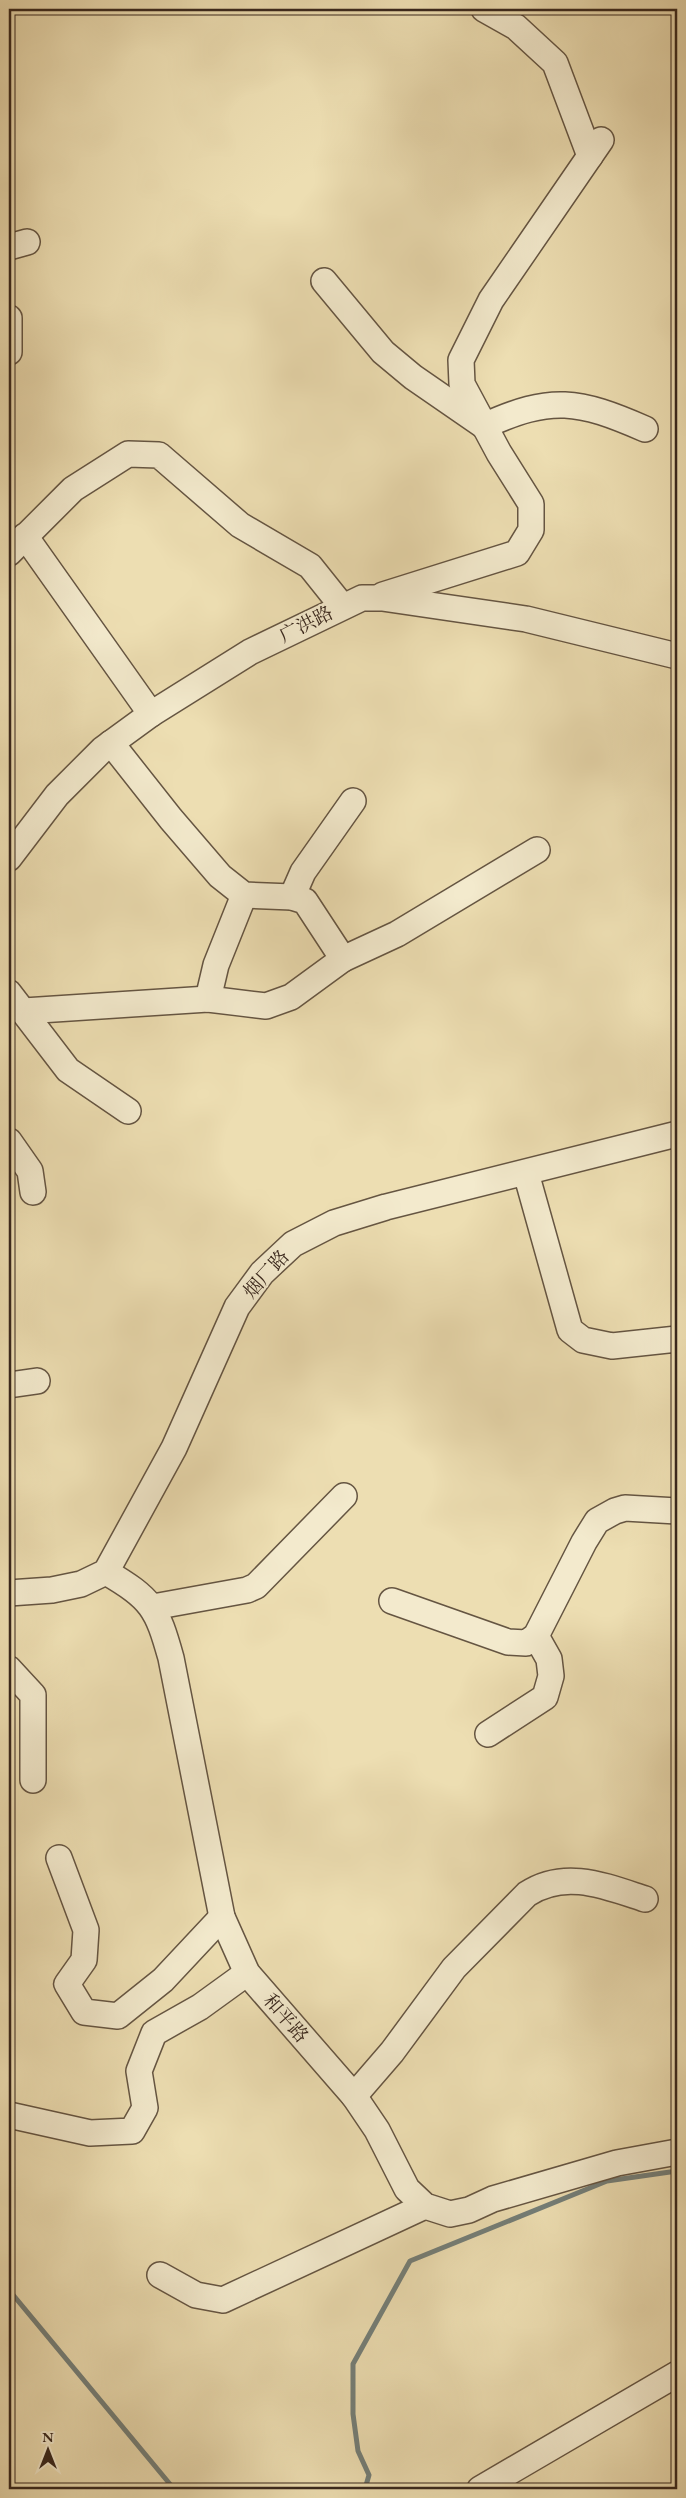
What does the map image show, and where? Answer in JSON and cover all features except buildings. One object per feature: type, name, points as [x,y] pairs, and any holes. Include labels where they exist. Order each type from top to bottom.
[{"type":"street","points":[[373,598],[517,553],[531,530],[531,504],[484,426],[462,384],[461,360],[491,300],[596,148],[555,63],[516,26],[484,9]]},
{"type":"street","points":[[324,281],[383,352],[413,377],[484,426]]},
{"type":"street","points":[[9,318],[9,352]]},
{"type":"street","points":[[484,426],[516,411],[552,404],[575,405],[606,412],[645,429]]},
{"type":"street","points":[[151,714],[17,544],[73,489],[128,454],[159,455],[240,525],[310,566],[342,606]]},
{"type":"street","name":"广洪路","points":[[9,858],[57,796],[111,743],[151,714],[250,652],[362,598],[526,619],[677,656]]},
{"type":"street","points":[[111,743],[171,820],[220,876],[244,895],[292,897],[305,901],[343,959]]},
{"type":"street","points":[[292,897],[303,872],[354,801]]},
{"type":"street","points":[[17,1002],[208,999],[266,1006],[291,997],[343,959],[397,934],[537,850]]},
{"type":"street","points":[[208,999],[216,965],[244,895]]},
{"type":"street","points":[[17,1002],[68,1070],[128,1111]]},
{"type":"street","name":"烟厂路","points":[[106,1572],[174,1448],[237,1306],[262,1273],[293,1244],[334,1223],[386,1207],[677,1134]]},
{"type":"street","points":[[9,1141],[30,1171],[33,1192]]},
{"type":"street","points":[[526,1173],[570,1330],[583,1340],[612,1346],[677,1339]]},
{"type":"street","points":[[9,1386],[37,1381]]},
{"type":"street","points":[[153,1607],[247,1590],[256,1586],[344,1496]]},
{"type":"street","points":[[392,1601],[508,1642],[526,1643],[536,1636],[584,1542],[598,1521],[615,1511],[625,1508],[677,1511]]},
{"type":"street","points":[[9,1593],[52,1590],[81,1584],[106,1572]]},
{"type":"street","name":"和平路","points":[[106,1572],[134,1588],[153,1607],[171,1658],[222,1917],[247,1973],[354,2096],[377,2130],[407,2189],[425,2206],[450,2214],[469,2210],[493,2199],[617,2163],[677,2152]]},
{"type":"street","points":[[488,1734],[545,1697],[551,1676],[549,1659],[536,1636]]},
{"type":"street","points":[[9,1669],[33,1695],[33,1780]]},
{"type":"street","points":[[59,1858],[86,1930],[84,1960],[67,1984],[84,2012],[118,2016],[164,1980],[222,1917]]},
{"type":"street","points":[[354,2096],[392,2052],[454,1968],[527,1894],[541,1885],[557,1881],[584,1882],[645,1899]]},
{"type":"street","points":[[9,2115],[90,2133],[132,2131],[145,2108],[139,2071],[154,2033],[200,2007],[247,1973]]},
{"type":"street","points":[[160,2275],[196,2295],[223,2300],[425,2206]]},
{"type":"street","points":[[480,2489],[677,2374]]},
{"type":"waterway","points":[[365,2489],[369,2475],[358,2451],[353,2414],[353,2364],[410,2261],[607,2181],[677,2171]]},
{"type":"waterway","points":[[9,2290],[174,2489]]}]
